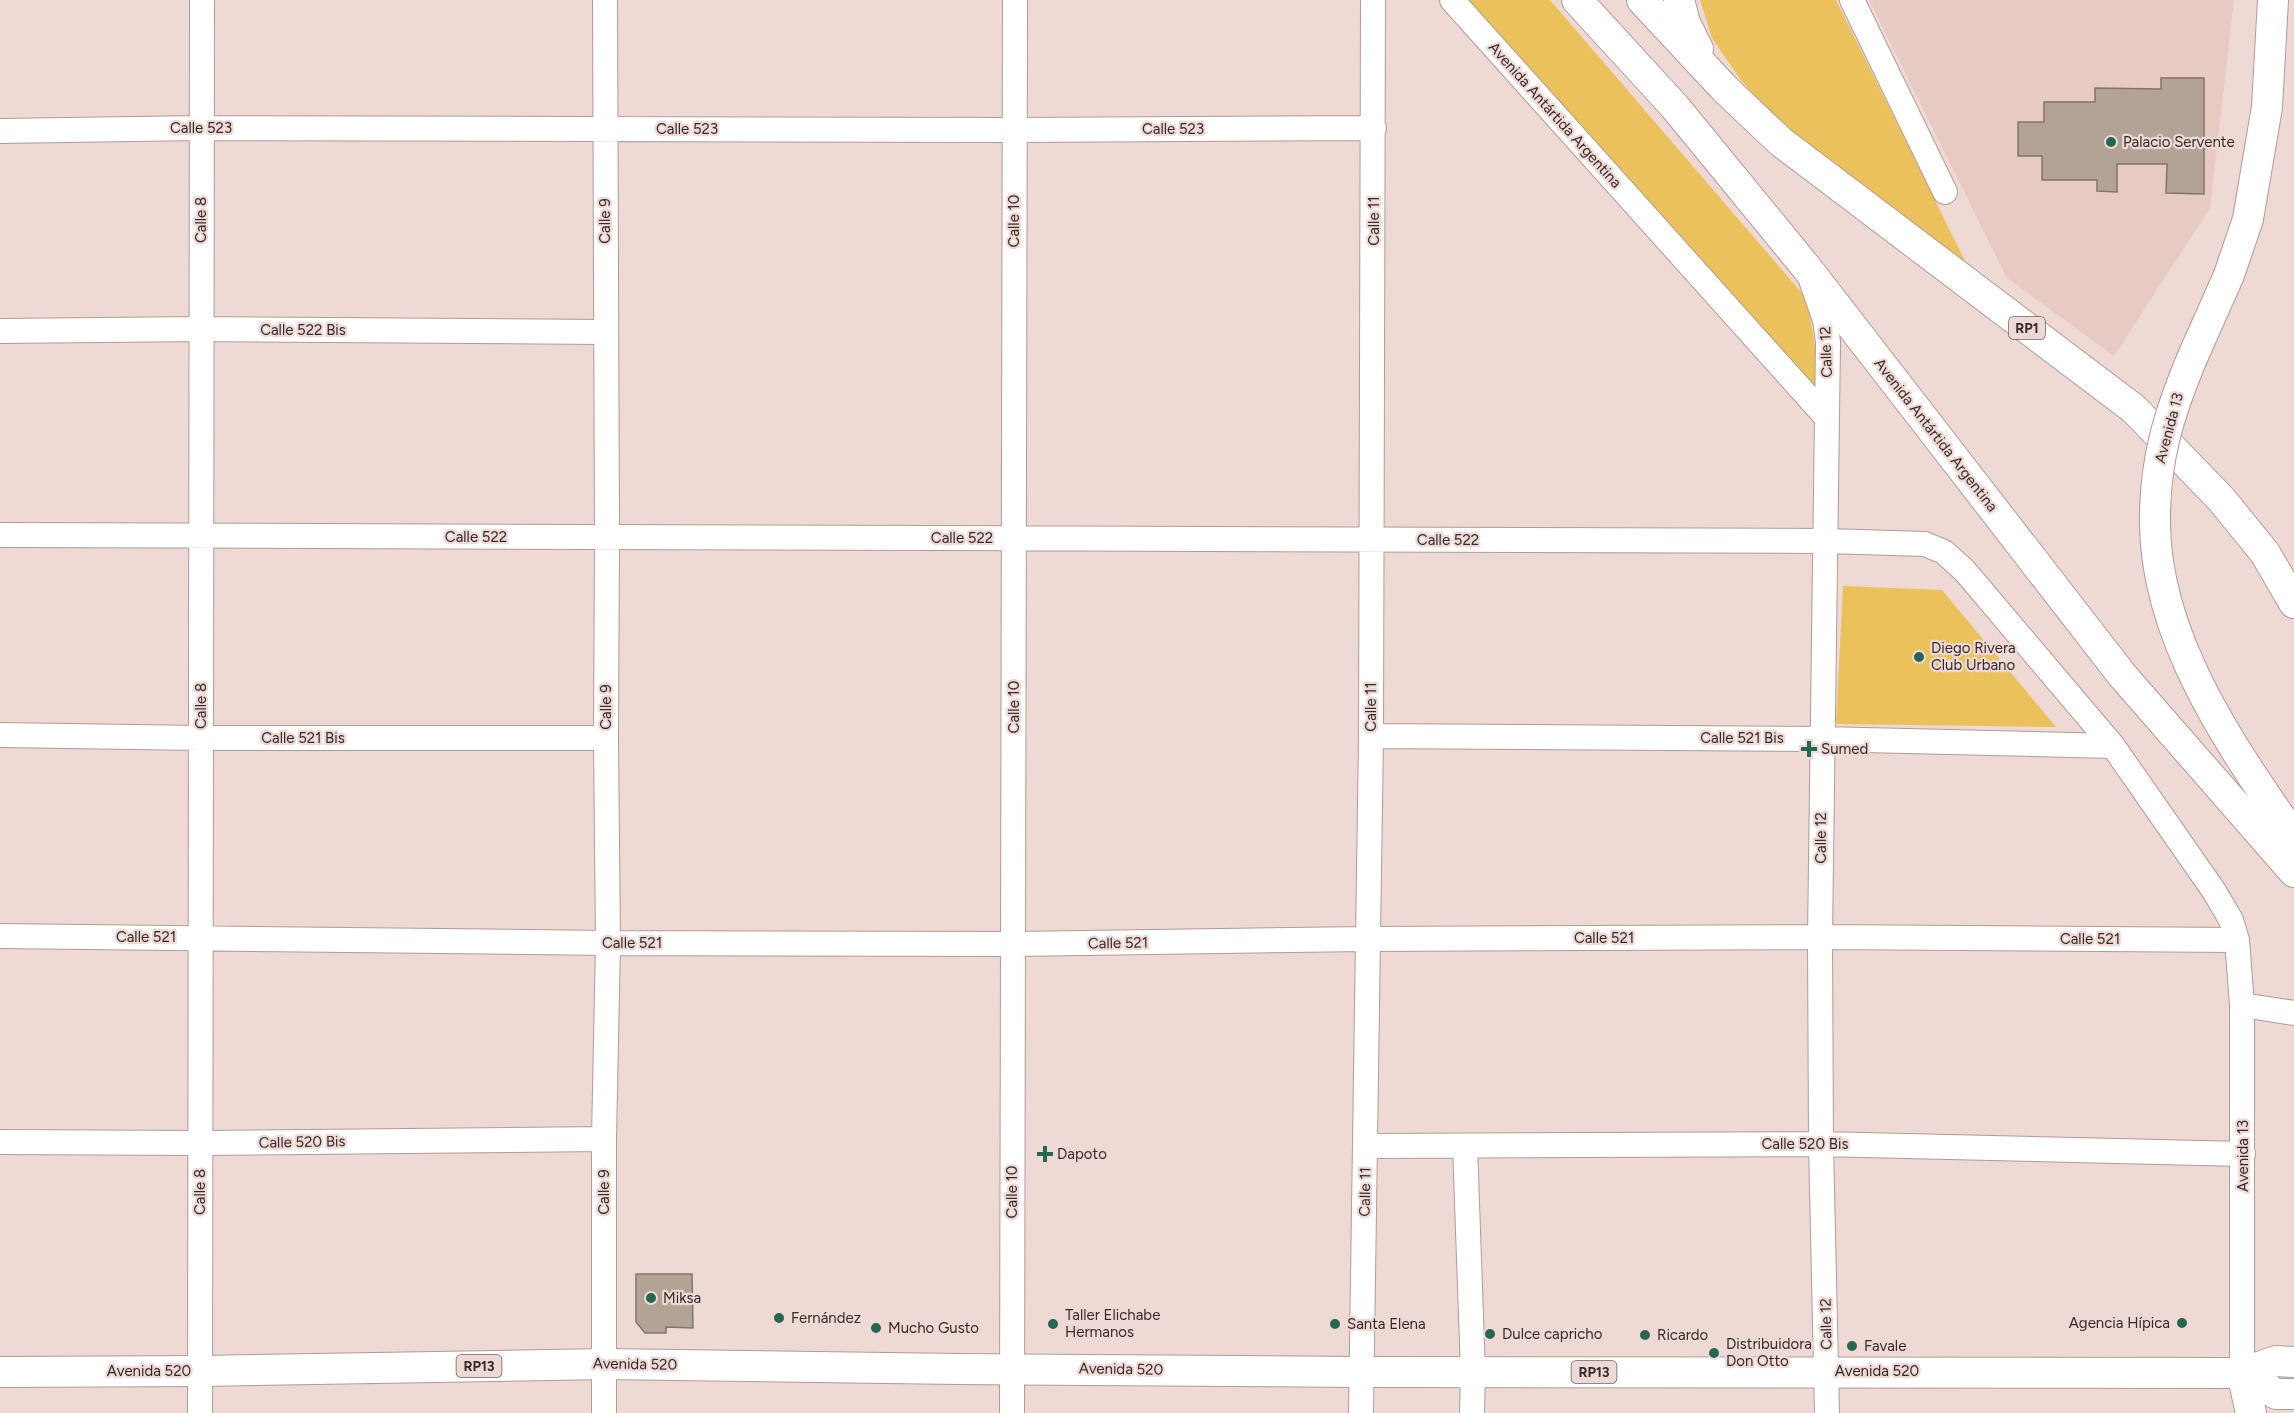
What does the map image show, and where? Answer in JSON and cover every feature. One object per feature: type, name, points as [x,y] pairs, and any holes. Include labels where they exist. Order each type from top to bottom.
[{"type":"main road","name":"Avenida Antártida Argentina","points":[[1577,0],[1675,107],[1806,267],[2122,675],[2294,872]]},
{"type":"main road","points":[[1642,0],[1725,89]]},
{"type":"main road","points":[[1679,0],[1692,39],[1725,89]]},
{"type":"main road","name":"Avenida 13","points":[[2273,0],[2267,107],[2248,219],[2233,265],[2177,394],[2165,429],[2155,487],[2155,540],[2162,583],[2174,625],[2199,683],[2244,764],[2294,837]]},
{"type":"main road","name":"RP1","points":[[1725,89],[1781,142],[2134,409],[2221,499],[2265,553],[2294,603]]},
{"type":"main road","name":"Avenida 520","points":[[0,1372],[605,1364],[1361,1372],[2242,1373],[2276,1361],[2294,1362]]},
{"type":"main road","points":[[2242,1373],[2276,1394],[2294,1394]]},
{"type":"main road","name":"Avenida 13","points":[[2238,1413],[2242,1373]]},
{"type":"main road","name":"Avenida 13","points":[[2242,1373],[2251,1413]]},
{"type":"street","name":"Calle 8","points":[[200,1413],[202,0]]},
{"type":"street","name":"Calle 9","points":[[604,1413],[604,1138],[608,943],[605,0]]},
{"type":"street","name":"Calle 10","points":[[1012,1413],[1015,0]]},
{"type":"street","name":"Calle 11","points":[[1361,1413],[1371,736],[1373,0]]},
{"type":"street","name":"Avenida Antártida Argentina","points":[[1452,0],[1827,418]]},
{"type":"street","points":[[1852,0],[1945,192]]},
{"type":"street","name":"Calle 523","points":[[0,131],[201,128],[1014,130],[1374,128]]},
{"type":"street","name":"Calle 12","points":[[1806,267],[1825,320],[1828,342],[1820,937],[1821,1144],[1827,1413]]},
{"type":"street","name":"Calle 522 Bis","points":[[0,331],[202,329],[605,332]]},
{"type":"street","name":"Calle 522","points":[[0,536],[1827,541],[1925,544],[1944,552],[1964,570],[2113,746]]},
{"type":"street","name":"Calle 521 Bis","points":[[0,735],[201,738],[606,738]]},
{"type":"street","name":"Calle 521 Bis","points":[[1371,736],[1821,739],[2113,746]]},
{"type":"street","points":[[2113,746],[2214,891],[2231,920],[2237,940]]},
{"type":"street","name":"Calle 521","points":[[0,936],[608,943],[1012,944],[1367,939],[1820,937],[2237,940]]},
{"type":"street","name":"Avenida 13","points":[[2237,940],[2242,1005],[2242,1373]]},
{"type":"street","points":[[2242,1005],[2294,1013]]},
{"type":"street","name":"Calle 520 Bis","points":[[0,1142],[200,1143],[604,1138]]},
{"type":"street","name":"Calle 520 Bis","points":[[1366,1146],[1821,1144],[2243,1154]]},
{"type":"street","points":[[1465,1146],[1473,1372],[1472,1413]]},
{"type":"shaded area","points":[[1461,0],[1550,0],[1807,299],[1827,418]]},
{"type":"shaded area","points":[[1700,0],[1836,0],[1966,263],[1776,120],[1740,79],[1712,38]]},
{"type":"shaded area","points":[[1869,0],[2234,0],[2210,208],[2114,356],[2007,278]]},
{"type":"shaded area","name":"Diego Rivera Club Urbano","points":[[1843,586],[1942,590],[2056,727],[1836,724]]},
{"type":"building","name":"Palacio Servente","points":[[2161,78],[2204,78],[2204,194],[2166,193],[2167,164],[2117,164],[2117,192],[2097,191],[2097,180],[2042,180],[2042,156],[2018,156],[2018,122],[2044,122],[2044,102],[2095,102],[2095,88],[2161,89]]},
{"type":"building","points":[[636,1274],[692,1274],[693,1328],[666,1327],[666,1333],[645,1333],[636,1322]]},
{"type":"place","name":"Palacio Servente","points":[[2111,142]]},
{"type":"place","name":"Diego Rivera Club Urbano","points":[[1919,657]]},
{"type":"place","name":"Sumed","points":[[1809,749]]},
{"type":"place","name":"Dapoto","points":[[1045,1154]]},
{"type":"place","name":"Miksa","points":[[651,1298]]},
{"type":"place","name":"Fernández","points":[[779,1318]]},
{"type":"place","name":"Agencia Hípica","points":[[2182,1323]]},
{"type":"place","name":"Taller Elichabe Hermanos","points":[[1053,1324]]},
{"type":"place","name":"Santa Elena","points":[[1335,1324]]},
{"type":"place","name":"Mucho Gusto","points":[[876,1328]]},
{"type":"place","name":"Dulce capricho","points":[[1490,1334]]},
{"type":"place","name":"Ricardo","points":[[1645,1335]]},
{"type":"place","name":"Favale","points":[[1852,1346]]},
{"type":"place","name":"Distribuidora Don Otto","points":[[1714,1353]]}]
